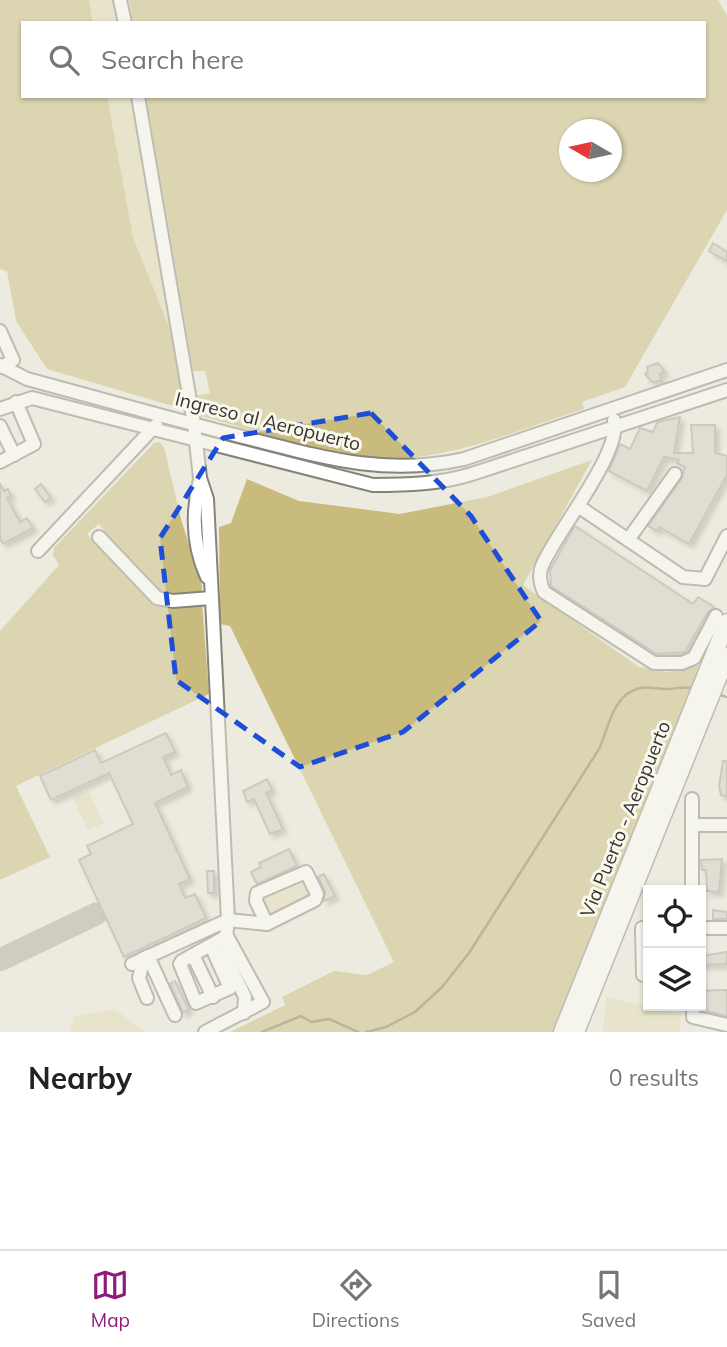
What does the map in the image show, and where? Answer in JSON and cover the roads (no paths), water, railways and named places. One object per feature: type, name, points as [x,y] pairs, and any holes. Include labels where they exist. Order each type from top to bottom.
[{"type":"main road","name":"Via Puerto - Aeropuerto","points":[[562,1032],[719,663],[722,619]]},
{"type":"main road","name":"Via Puerto - Aeropuerto","points":[[576,1032],[694,720]]},
{"type":"street","points":[[120,0],[125,21]]},
{"type":"street","points":[[138,98],[197,442],[200,478],[194,502],[197,549],[210,583],[211,598],[228,920],[224,953],[250,995],[244,1013],[205,1032]]},
{"type":"street","points":[[0,331],[13,360],[1,366]]},
{"type":"street","name":"Ingreso al Aeropuerto","points":[[1,366],[27,379],[338,461],[374,467],[429,466],[489,451],[727,370]]},
{"type":"street","name":"Ingreso al Aeropuerto","points":[[19,401],[32,398],[373,485],[415,485],[443,482],[472,474],[727,390]]},
{"type":"street","points":[[0,410],[19,401],[34,444],[0,462]]},
{"type":"street","points":[[612,410],[616,434],[578,506],[541,566],[540,583],[544,592],[654,663],[682,663],[694,658],[722,619]]},
{"type":"street","points":[[38,551],[155,430],[160,414]]},
{"type":"street","points":[[0,426],[14,456]]},
{"type":"street","points":[[628,540],[675,474]]},
{"type":"street","points":[[578,506],[683,577],[696,580],[705,579],[727,536]]},
{"type":"street","points":[[99,537],[157,598],[173,601],[211,598]]},
{"type":"street","points":[[692,799],[692,885]]},
{"type":"street","points":[[692,825],[727,825]]},
{"type":"street","points":[[141,960],[228,920],[267,924],[317,898],[306,872],[257,893],[256,901],[267,924]]},
{"type":"street","points":[[643,928],[643,975]]},
{"type":"street","points":[[706,928],[727,928]]},
{"type":"street","points":[[211,946],[230,988],[200,1003],[194,1001],[180,968],[182,961],[227,936]]},
{"type":"street","points":[[193,955],[214,997]]},
{"type":"street","points":[[141,960],[139,978],[147,998]]},
{"type":"street","points":[[141,960],[175,1015]]},
{"type":"street","points":[[693,1011],[693,1017],[727,1025]]},
{"type":"waterway","points":[[366,1032],[386,1027],[415,1012],[442,987],[469,953],[599,749],[621,700],[627,694],[642,688],[693,688]]},
{"type":"waterway","points":[[717,694],[727,697]]},
{"type":"waterway","points":[[262,1032],[301,1016],[311,1022],[329,1019],[358,1032]]}]
